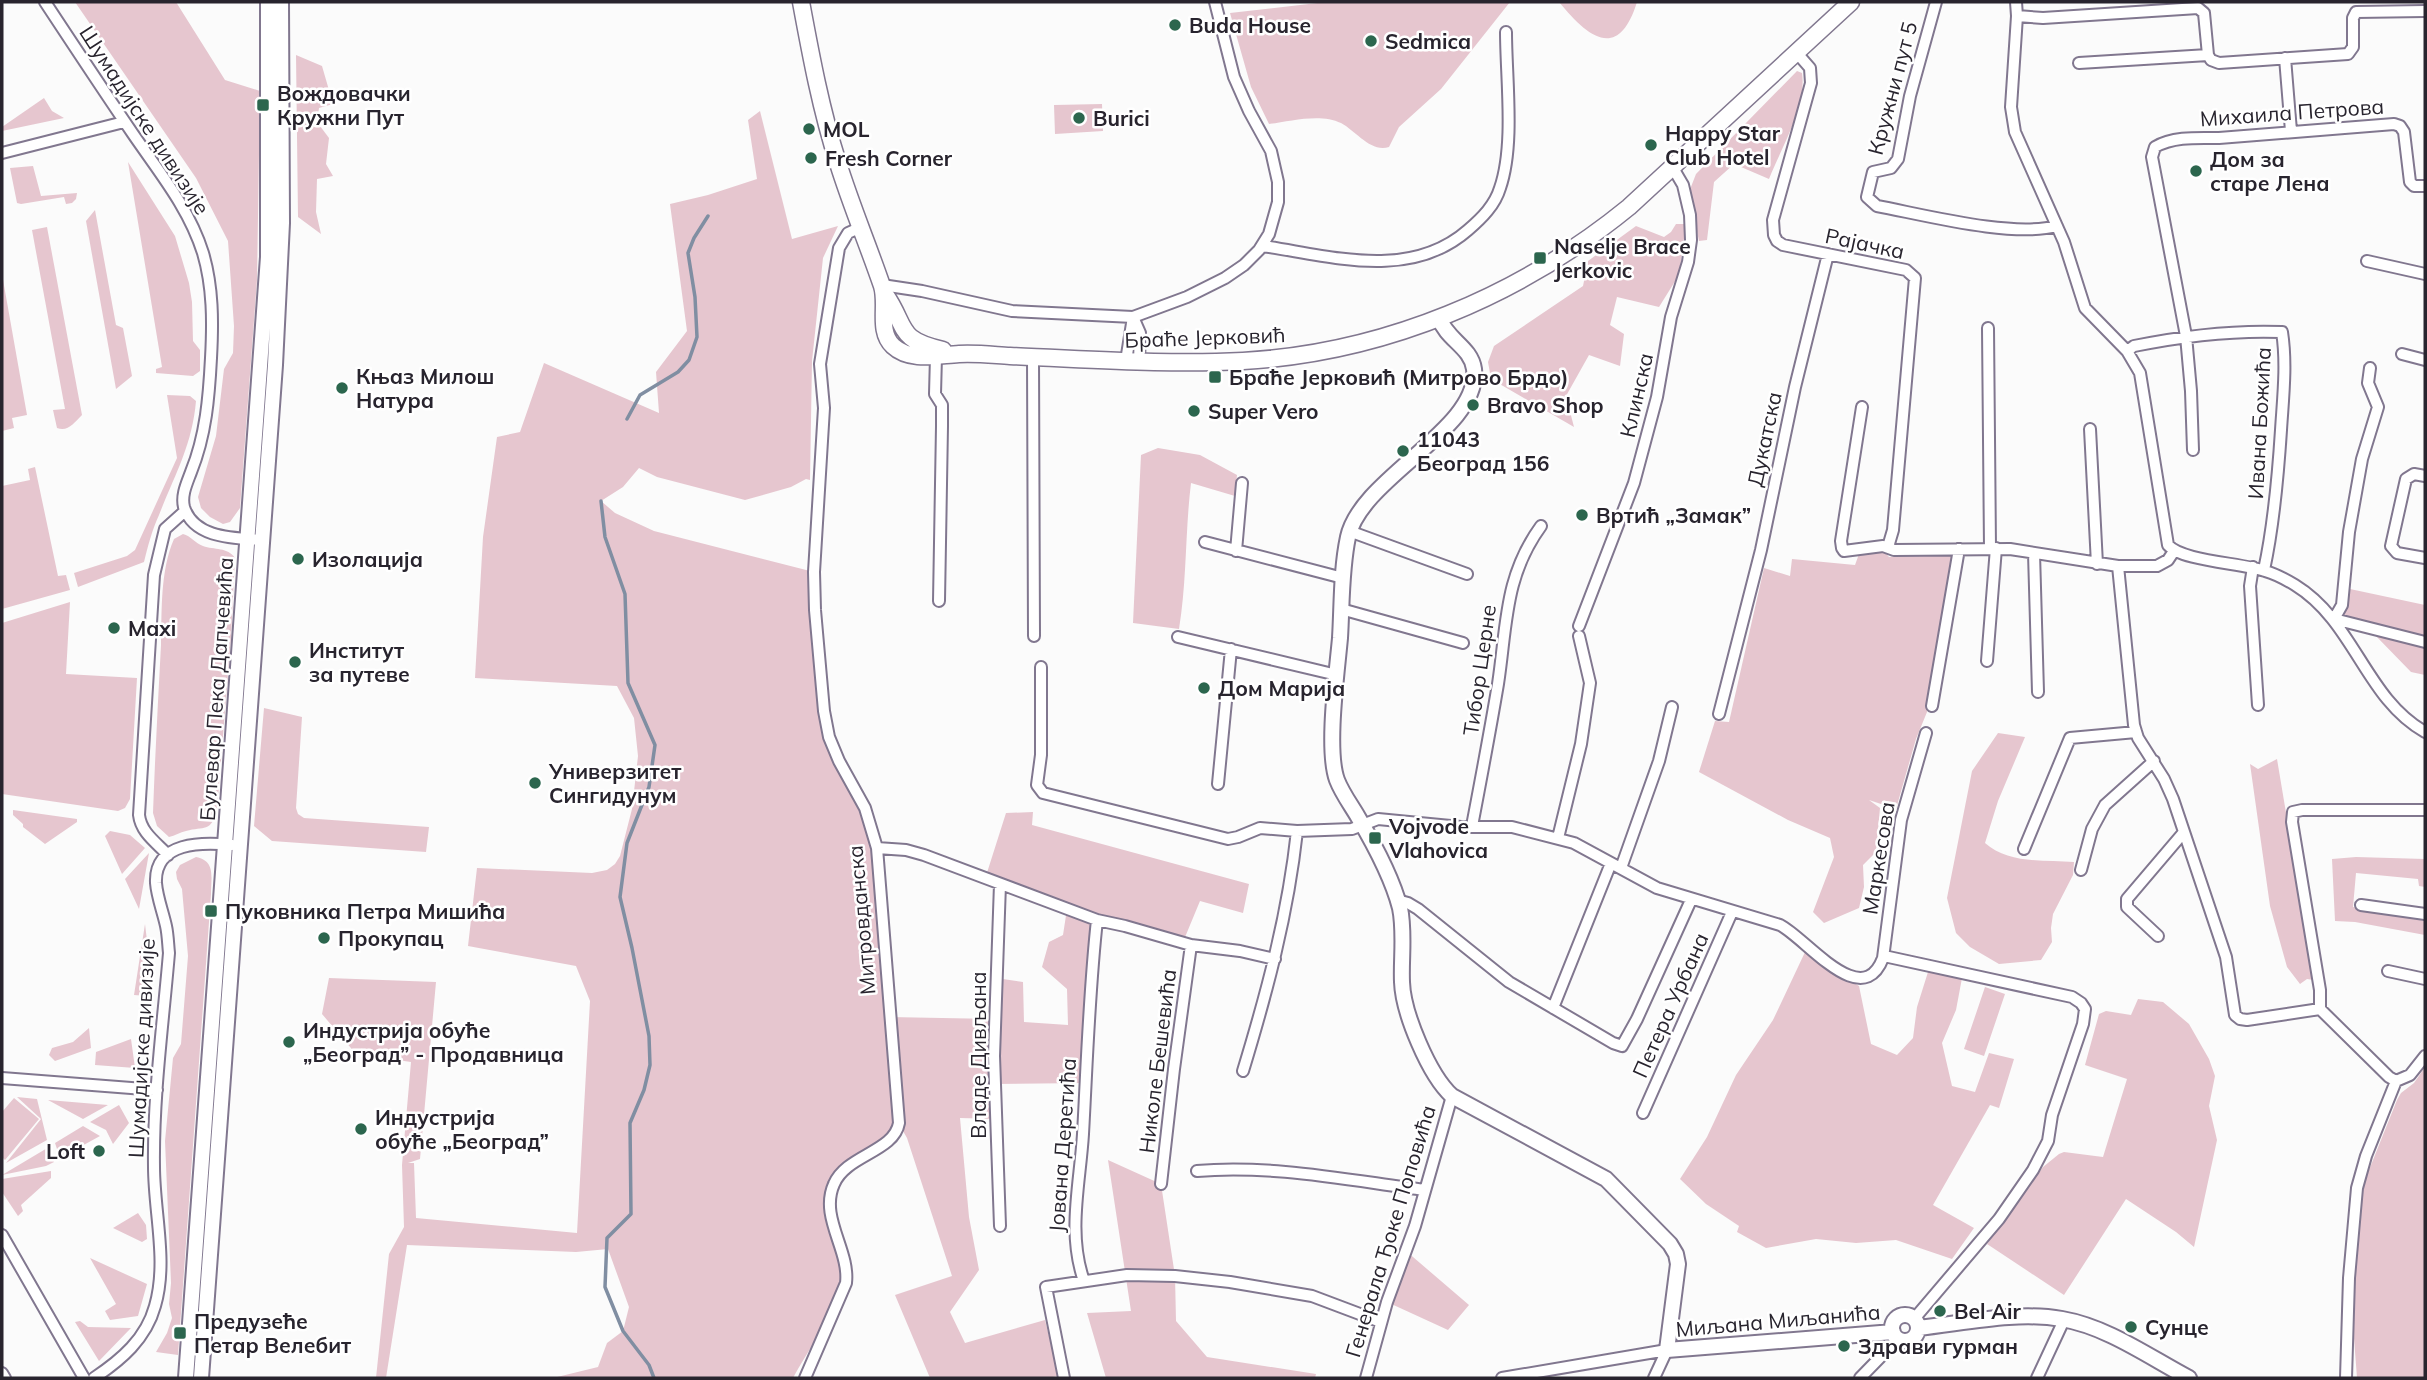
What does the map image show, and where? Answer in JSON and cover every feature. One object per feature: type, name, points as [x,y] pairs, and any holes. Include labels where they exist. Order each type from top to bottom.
[{"type":"main road","name":"Браће Јерковић","points":[[801,2],[836,158],[882,289],[909,338],[960,354]]},
{"type":"main road","name":"Браће Јерковић","points":[[882,289],[885,333],[888,341],[902,353],[1133,361],[1236,361],[1318,352],[1380,337],[1439,318],[1500,291],[1570,250],[1611,222],[1851,2]]},
{"type":"street","name":"Шумадијске дивизије","points":[[45,2],[172,190],[199,243],[209,276],[212,329],[206,418],[201,445],[183,494],[185,511]]},
{"type":"street","name":"Булевар Пека Дапчевића","points":[[201,1378],[240,845],[255,539],[268,257],[268,2]]},
{"type":"street","name":"Булевар Пека Дапчевића","points":[[186,1378],[225,844],[275,365],[282,223],[281,2]]},
{"type":"street","points":[[882,289],[922,291],[1012,311],[1133,317],[1187,297],[1225,278],[1250,259],[1263,246],[1274,221],[1279,182],[1271,151],[1234,77],[1215,2]]},
{"type":"street","name":"Кружни пут 5","points":[[1936,2],[1910,96],[1896,162],[1891,168],[1877,170],[1871,176],[1867,197],[1877,206],[1967,223],[2039,230],[2057,226]]},
{"type":"street","points":[[2016,2],[2012,88],[2014,126],[2057,226],[2085,308],[2127,351],[2142,380],[2165,538],[2174,551],[2187,556],[2259,569],[2281,577],[2309,594],[2334,619],[2389,703],[2405,719],[2425,732]]},
{"type":"street","points":[[2017,16],[2043,18],[2198,8],[2204,13],[2208,55],[2211,60],[2219,63],[2349,54],[2354,46],[2353,18],[2356,12],[2425,11]]},
{"type":"street","points":[[1263,246],[1388,262],[1438,251],[1456,241],[1493,204],[1500,188],[1508,146],[1506,33]]},
{"type":"street","name":"Рајачка","points":[[1796,52],[1810,68],[1811,83],[1778,195],[1773,220],[1777,241],[1783,245],[1906,270],[1916,278],[1894,530],[1888,547]]},
{"type":"street","points":[[2079,62],[2208,55]]},
{"type":"street","points":[[2285,58],[2291,131]]},
{"type":"street","points":[[2,153],[124,122]]},
{"type":"street","name":"Михаила Петрова","points":[[2186,336],[2152,157],[2155,147],[2165,142],[2192,138],[2391,124],[2400,126],[2404,132],[2410,182],[2414,186],[2425,186]]},
{"type":"street","name":"Клинска","points":[[1558,838],[1581,744],[1590,683],[1579,631],[1634,483],[1657,397],[1671,317],[1688,262],[1690,215],[1683,185],[1673,168]]},
{"type":"street","name":"Митровданска","points":[[806,1378],[846,1283],[846,1266],[830,1206],[833,1185],[843,1170],[886,1142],[898,1128],[877,848],[865,808],[829,737],[824,711],[815,610],[824,408],[822,346],[839,248],[845,236],[859,228]]},
{"type":"street","name":"Дукатска","points":[[1719,714],[1828,254]]},
{"type":"street","points":[[2367,261],[2425,274]]},
{"type":"street","points":[[1133,317],[1140,333],[1133,361]]},
{"type":"street","points":[[1439,318],[1447,334],[1470,358],[1474,372],[1471,392],[1432,440],[1362,505],[1349,531],[1343,578],[1333,739],[1335,772],[1341,789],[1363,825],[1397,901],[1402,921],[1406,1010],[1442,1084],[1452,1096],[1606,1179],[1670,1244],[1676,1254],[1678,1264],[1667,1350],[1654,1378]]},
{"type":"street","points":[[1987,661],[1993,548],[1988,328]]},
{"type":"street","name":"Ивана Божића","points":[[2127,351],[2134,346],[2186,336],[2249,331],[2282,332],[2284,371],[2280,446],[2272,523],[2259,569]]},
{"type":"street","points":[[2186,336],[2193,450]]},
{"type":"street","points":[[2402,354],[2425,360]]},
{"type":"street","points":[[936,356],[935,394],[942,405],[939,601]]},
{"type":"street","points":[[1033,357],[1034,636]]},
{"type":"street","points":[[2334,619],[2342,605],[2349,532],[2362,459],[2378,407],[2368,383],[2370,368]]},
{"type":"street","points":[[1862,407],[1840,545],[1848,552],[1883,546],[1894,550],[1993,548],[2097,564],[2157,566],[2164,565],[2174,551]]},
{"type":"street","points":[[2090,429],[2097,564]]},
{"type":"street","points":[[2420,475],[2406,479],[2391,546],[2397,553],[2425,558]]},
{"type":"street","points":[[1236,551],[1242,483]]},
{"type":"street","points":[[240,845],[183,845],[169,855],[142,827],[139,815],[154,575],[166,529],[185,511],[194,523],[209,533],[255,539]]},
{"type":"street","name":"Тибор Церне","points":[[1472,826],[1490,730],[1509,596],[1520,560],[1541,526]]},
{"type":"street","points":[[1349,531],[1467,574]]},
{"type":"street","points":[[1205,542],[1343,578]]},
{"type":"street","points":[[1932,706],[1959,549]]},
{"type":"street","points":[[2034,553],[2038,692]]},
{"type":"street","points":[[2118,566],[2129,692],[2136,732],[2168,786],[2226,957],[2235,1015],[2248,1020],[2320,1009]]},
{"type":"street","points":[[2258,705],[2250,586],[2259,569]]},
{"type":"street","points":[[1342,609],[1463,643]]},
{"type":"street","points":[[2334,619],[2425,642]]},
{"type":"street","points":[[1178,637],[1337,675]]},
{"type":"street","points":[[1218,784],[1231,649]]},
{"type":"street","points":[[1041,667],[1041,755],[1037,785],[1040,791],[1228,839],[1238,838],[1260,828],[1297,831],[1352,829],[1378,819],[1512,827],[1581,846],[1651,886],[1788,929],[1848,976],[1864,978],[1877,969],[1884,956],[2072,998],[2081,1003],[2085,1009],[2083,1024],[2052,1115],[2048,1141],[2040,1158],[1999,1219],[1916,1324],[1916,1335],[1905,1341],[1896,1335],[1893,1324],[1900,1316],[1908,1316],[1916,1324],[2016,1317],[2064,1320],[2102,1332],[2189,1378]]},
{"type":"street","points":[[1553,1008],[1659,761],[1672,707]]},
{"type":"street","points":[[2024,849],[2070,738],[2136,732]]},
{"type":"street","name":"Маркесова","points":[[1884,956],[1901,820],[1926,733]]},
{"type":"street","points":[[2081,870],[2092,829],[2105,806],[2154,761]]},
{"type":"street","points":[[2396,1081],[2320,1009],[2320,990],[2292,822],[2293,812],[2425,810]]},
{"type":"street","points":[[1243,1071],[1275,959],[1286,909],[1297,831]]},
{"type":"street","points":[[2158,936],[2127,907],[2127,899],[2184,832]]},
{"type":"street","points":[[877,848],[906,850],[924,855],[1097,920],[1191,945]]},
{"type":"street","name":"Шумадијске дивизије","points":[[94,1378],[116,1363],[136,1343],[152,1316],[158,1295],[160,1265],[153,1170],[169,953],[156,884],[159,870],[169,855]]},
{"type":"street","name":"Владе Дивљана","points":[[1000,884],[994,1056],[1000,1226]]},
{"type":"street","points":[[1397,901],[1418,909],[1509,982],[1622,1046],[1691,900]]},
{"type":"street","points":[[2361,905],[2425,914]]},
{"type":"street","name":"Петера Урбана","points":[[1643,1113],[1732,912]]},
{"type":"street","name":"Јована Деретића","points":[[1084,1281],[1075,1252],[1074,1236],[1084,1122],[1089,997],[1097,920]]},
{"type":"street","name":"Николе Бешевића","points":[[1161,1184],[1191,945],[1240,951],[1275,959]]},
{"type":"street","points":[[2388,971],[2425,979]]},
{"type":"street","points":[[2346,1378],[2349,1278],[2357,1188],[2366,1156],[2396,1081],[2410,1074],[2425,1056]]},
{"type":"street","points":[[2,1078],[157,1090]]},
{"type":"street","name":"Генерала Ђоке Поповића","points":[[1366,1378],[1387,1302],[1415,1226],[1452,1096]]},
{"type":"street","points":[[1197,1171],[1223,1168],[1253,1170],[1425,1190]]},
{"type":"street","points":[[2,1235],[84,1378]]},
{"type":"street","points":[[1064,1378],[1046,1287],[1127,1275],[1175,1276],[1312,1296],[1381,1322]]},
{"type":"street","points":[[190,1307],[206,1308]]},
{"type":"street","points":[[2037,1378],[2064,1320]]},
{"type":"street","points":[[1860,1378],[1896,1335]]},
{"type":"street","name":"Миљана Миљанића","points":[[1667,1350],[1896,1335]]},
{"type":"street","points":[[1509,1378],[1667,1350]]},
{"type":"street","points":[[2,1373],[5,1378]]},
{"type":"shaded area","points":[[75,2],[176,2],[225,80],[260,91],[257,280],[240,508],[230,522],[223,524],[210,517],[201,508],[198,497],[216,436],[224,369],[233,353],[234,326],[228,241],[196,178]]},
{"type":"shaded area","points":[[1326,2],[1510,2],[1441,89],[1399,127],[1389,147],[1382,148],[1370,144],[1333,120],[1305,119],[1269,124],[1251,87],[1230,13]]},
{"type":"shaded area","points":[[1559,2],[1637,2],[1621,33],[1611,38],[1601,38],[1580,25]]},
{"type":"shaded area","points":[[296,55],[322,66],[333,104],[319,108],[317,122],[329,138],[326,164],[333,176],[317,179],[316,212],[321,234],[298,217]]},
{"type":"shaded area","points":[[1797,71],[1802,73],[1801,99],[1769,179],[1734,164],[1714,182],[1707,240],[1699,241],[1689,192],[1696,174]]},
{"type":"shaded area","points":[[44,98],[52,111],[64,118],[2,131],[2,127]]},
{"type":"shaded area","name":"Burici","points":[[1102,104],[1103,131],[1055,134],[1054,105]]},
{"type":"shaded area","points":[[760,111],[792,239],[838,226],[823,258],[812,361],[810,480],[806,479],[791,487],[745,500],[657,477],[639,468],[623,487],[601,501],[615,513],[654,531],[814,572],[824,711],[870,822],[889,1017],[995,1019],[996,978],[1023,982],[1024,1022],[1068,1025],[1067,989],[1042,967],[1049,942],[1063,935],[1067,909],[985,879],[1006,813],[1033,812],[1032,825],[1249,884],[1243,913],[1200,901],[1183,942],[1097,921],[1086,1083],[995,1084],[996,1119],[960,1118],[969,1217],[979,1270],[950,1312],[965,1343],[1045,1320],[1059,1376],[930,1378],[895,1295],[952,1276],[907,1138],[899,1124],[833,1185],[841,1278],[825,1322],[793,1378],[553,1378],[598,1367],[607,1343],[623,1331],[629,1307],[608,1249],[576,1252],[407,1245],[386,1378],[376,1378],[389,1254],[404,1227],[402,1165],[411,1062],[356,1054],[322,1014],[329,978],[436,982],[420,1159],[408,1163],[414,1163],[416,1218],[577,1233],[590,1001],[576,966],[468,946],[477,868],[592,873],[607,870],[620,856],[632,809],[638,756],[634,718],[617,686],[475,678],[483,537],[497,437],[520,432],[544,363],[659,413],[656,372],[687,331],[670,204],[757,179],[748,120]]},
{"type":"shaded area","points":[[128,162],[175,236],[189,283],[193,341],[200,350],[200,371],[193,376],[156,373],[156,369],[162,367]]},
{"type":"shaded area","points":[[33,166],[41,196],[77,193],[76,199],[66,204],[64,197],[17,203],[10,168]]},
{"type":"shaded area","points":[[95,210],[116,325],[123,328],[132,376],[116,389],[86,221]]},
{"type":"shaded area","points":[[1676,224],[1686,224],[1679,275],[1659,307],[1617,297],[1610,325],[1624,334],[1620,366],[1589,355],[1566,396],[1574,427],[1491,379],[1488,362],[1494,346],[1583,286],[1588,261],[1636,226],[1664,237]]},
{"type":"shaded area","points":[[47,227],[82,415],[64,429],[57,428],[53,410],[65,409],[32,230]]},
{"type":"shaded area","points":[[2,274],[27,415],[12,418],[14,428],[2,431]]},
{"type":"shaded area","points":[[167,395],[190,396],[196,401],[194,417],[187,446],[154,526],[144,562],[78,587],[74,573],[127,556],[135,550],[177,458]]},
{"type":"shaded area","points":[[1158,448],[1200,455],[1237,475],[1235,496],[1191,483],[1179,629],[1133,623],[1141,455]]},
{"type":"shaded area","points":[[35,467],[58,576],[66,575],[70,590],[2,609],[2,486],[30,480],[28,469]]},
{"type":"shaded area","points":[[183,534],[203,546],[229,552],[235,558],[217,810],[209,825],[169,837],[157,826],[153,813],[162,605],[169,551],[174,539]]},
{"type":"shaded area","points":[[1883,550],[1889,557],[1952,551],[1927,712],[1916,739],[1896,809],[1869,800],[1880,808],[1876,852],[1863,865],[1864,887],[1859,908],[1824,923],[1813,912],[1834,857],[1830,838],[1788,820],[1699,772],[1715,721],[1729,722],[1764,568],[1790,576],[1792,559],[1855,565],[1859,554]]},
{"type":"shaded area","points":[[2350,589],[2425,605],[2425,675],[2411,672],[2375,635],[2344,615]]},
{"type":"shaded area","points":[[70,602],[66,674],[137,678],[130,799],[125,808],[118,811],[2,794],[2,623]]},
{"type":"shaded area","points":[[264,708],[302,717],[296,808],[298,814],[304,818],[429,827],[426,852],[272,841],[254,826]]},
{"type":"shaded area","points":[[1998,733],[2025,737],[1998,801],[1985,843],[1994,850],[2016,858],[2074,862],[2073,875],[2053,914],[2052,942],[2041,960],[1999,964],[1970,947],[1956,933],[1947,898],[1972,771]]},
{"type":"shaded area","points":[[2277,759],[2314,980],[2307,979],[2300,984],[2287,967],[2270,906],[2250,764],[2258,769]]},
{"type":"shaded area","points":[[13,810],[77,819],[77,822],[45,844],[23,827],[13,815]]},
{"type":"shaded area","points":[[110,831],[130,835],[145,848],[122,874],[105,836]]},
{"type":"shaded area","points":[[149,853],[139,909],[125,879]]},
{"type":"shaded area","points":[[196,857],[210,866],[211,882],[178,1355],[156,1352],[172,1318],[169,1304],[171,1283],[165,1141],[173,1058],[181,1044],[188,956],[182,889],[176,872],[180,865]]},
{"type":"shaded area","points":[[2332,859],[2425,859],[2425,887],[2419,886],[2418,879],[2356,873],[2353,907],[2425,921],[2425,935],[2335,921]]},
{"type":"shaded area","points":[[145,924],[149,957],[147,996],[134,995]]},
{"type":"shaded area","points":[[1806,950],[1859,986],[1871,1044],[1897,1055],[1913,1038],[1917,1007],[1928,972],[1934,970],[1962,978],[1956,1010],[1942,1043],[1952,1086],[1975,1092],[1989,1053],[2014,1059],[1999,1108],[1990,1105],[1933,1205],[1974,1228],[1952,1259],[1896,1240],[1856,1243],[1816,1239],[1766,1248],[1737,1232],[1739,1226],[1706,1204],[1680,1179],[1707,1137],[1736,1075],[1773,1020]]},
{"type":"shaded area","points":[[1985,987],[2005,994],[1984,1056],[1964,1049]]},
{"type":"shaded area","points":[[2138,999],[2163,1002],[2189,1024],[2209,1059],[2215,1076],[2209,1106],[2217,1140],[2194,1247],[2126,1199],[2064,1295],[1987,1244],[2043,1167],[2059,1154],[2064,1152],[2103,1157],[2127,1079],[2085,1065],[2099,1014],[2106,1011],[2131,1015]]},
{"type":"shaded area","points":[[89,1028],[91,1048],[55,1061],[49,1055],[52,1048],[73,1042]]},
{"type":"shaded area","points":[[131,1039],[135,1068],[95,1065],[96,1052]]},
{"type":"shaded area","points":[[2425,1067],[2425,1378],[2357,1378],[2351,1298],[2361,1190],[2397,1100]]},
{"type":"shaded area","points":[[17,1097],[37,1099],[47,1140],[6,1163],[41,1119]]},
{"type":"shaded area","points":[[14,1098],[39,1119],[5,1160],[2,1157],[2,1112]]},
{"type":"shaded area","points":[[48,1100],[108,1105],[83,1119]]},
{"type":"shaded area","points":[[119,1105],[129,1123],[113,1144],[106,1130],[90,1122]]},
{"type":"shaded area","points":[[83,1126],[100,1136],[60,1158],[55,1143]]},
{"type":"shaded area","points":[[49,1147],[54,1162],[2,1175]]},
{"type":"shaded area","points":[[1108,1160],[1161,1184],[1175,1276],[1176,1321],[1207,1357],[1316,1374],[1315,1378],[1106,1378],[1087,1313],[1131,1311]]},
{"type":"shaded area","points":[[51,1171],[51,1178],[21,1205],[23,1211],[18,1216],[2,1192],[2,1179]]},
{"type":"shaded area","points":[[138,1213],[146,1225],[147,1239],[142,1242],[113,1228]]},
{"type":"shaded area","points":[[1406,1251],[1469,1305],[1448,1330],[1387,1302]]},
{"type":"shaded area","points":[[90,1258],[147,1284],[138,1316],[110,1320],[105,1311],[116,1304]]},
{"type":"shaded area","points":[[80,1321],[88,1327],[131,1328],[99,1361],[75,1322]]},
{"type":"waterway","points":[[627,419],[640,395],[678,372],[689,360],[697,337],[695,297],[688,253],[708,216]]},
{"type":"waterway","points":[[601,501],[605,537],[625,594],[628,683],[655,745],[649,787],[627,843],[620,897],[649,1036],[650,1065],[644,1090],[630,1123],[631,1214],[607,1238],[605,1287],[623,1331],[649,1365],[654,1378]]},
{"type":"place","name":"Buda House","points":[[1175,25]]},
{"type":"place","name":"Sedmica","points":[[1371,41]]},
{"type":"place","name":"Вождовачки Кружни Пут","points":[[263,105]]},
{"type":"place","name":"Burici","points":[[1079,118]]},
{"type":"place","name":"MOL","points":[[809,129]]},
{"type":"place","name":"Happy Star Club Hotel","points":[[1651,145]]},
{"type":"place","name":"Fresh Corner","points":[[811,158]]},
{"type":"place","name":"Дом за старе Лена","points":[[2196,171]]},
{"type":"place","name":"Naselje Brace Jerkovic","points":[[1540,258]]},
{"type":"place","name":"Браће Јерковић (Митрово Брдо)","points":[[1215,377]]},
{"type":"place","name":"Књаз Милош Натура","points":[[342,388]]},
{"type":"place","name":"Bravo Shop","points":[[1473,405]]},
{"type":"place","name":"Super Vero","points":[[1194,411]]},
{"type":"place","name":"11043 Београд 156","points":[[1403,451]]},
{"type":"place","name":"Вртић „Замак”","points":[[1582,515]]},
{"type":"place","name":"Изолација","points":[[298,559]]},
{"type":"place","name":"Maxi","points":[[114,628]]},
{"type":"place","name":"Институт за путеве","points":[[295,662]]},
{"type":"place","name":"Дом Марија","points":[[1204,688]]},
{"type":"place","name":"Универзитет Сингидунум","points":[[535,783]]},
{"type":"place","name":"Vojvode Vlahovica","points":[[1375,838]]},
{"type":"place","name":"Пуковника Петра Мишића","points":[[211,911]]},
{"type":"place","name":"Прокупац","points":[[324,938]]},
{"type":"place","name":"Индустрија обуће „Београд” - Продавница","points":[[289,1042]]},
{"type":"place","name":"Индустрија обуће „Београд”","points":[[361,1129]]},
{"type":"place","name":"Loft","points":[[99,1151]]},
{"type":"place","name":"Bel Air","points":[[1940,1311]]},
{"type":"place","name":"Сунце","points":[[2131,1327]]},
{"type":"place","name":"Предузеће Петар Велебит","points":[[180,1333]]},
{"type":"place","name":"Здрави гурман","points":[[1844,1346]]}]
